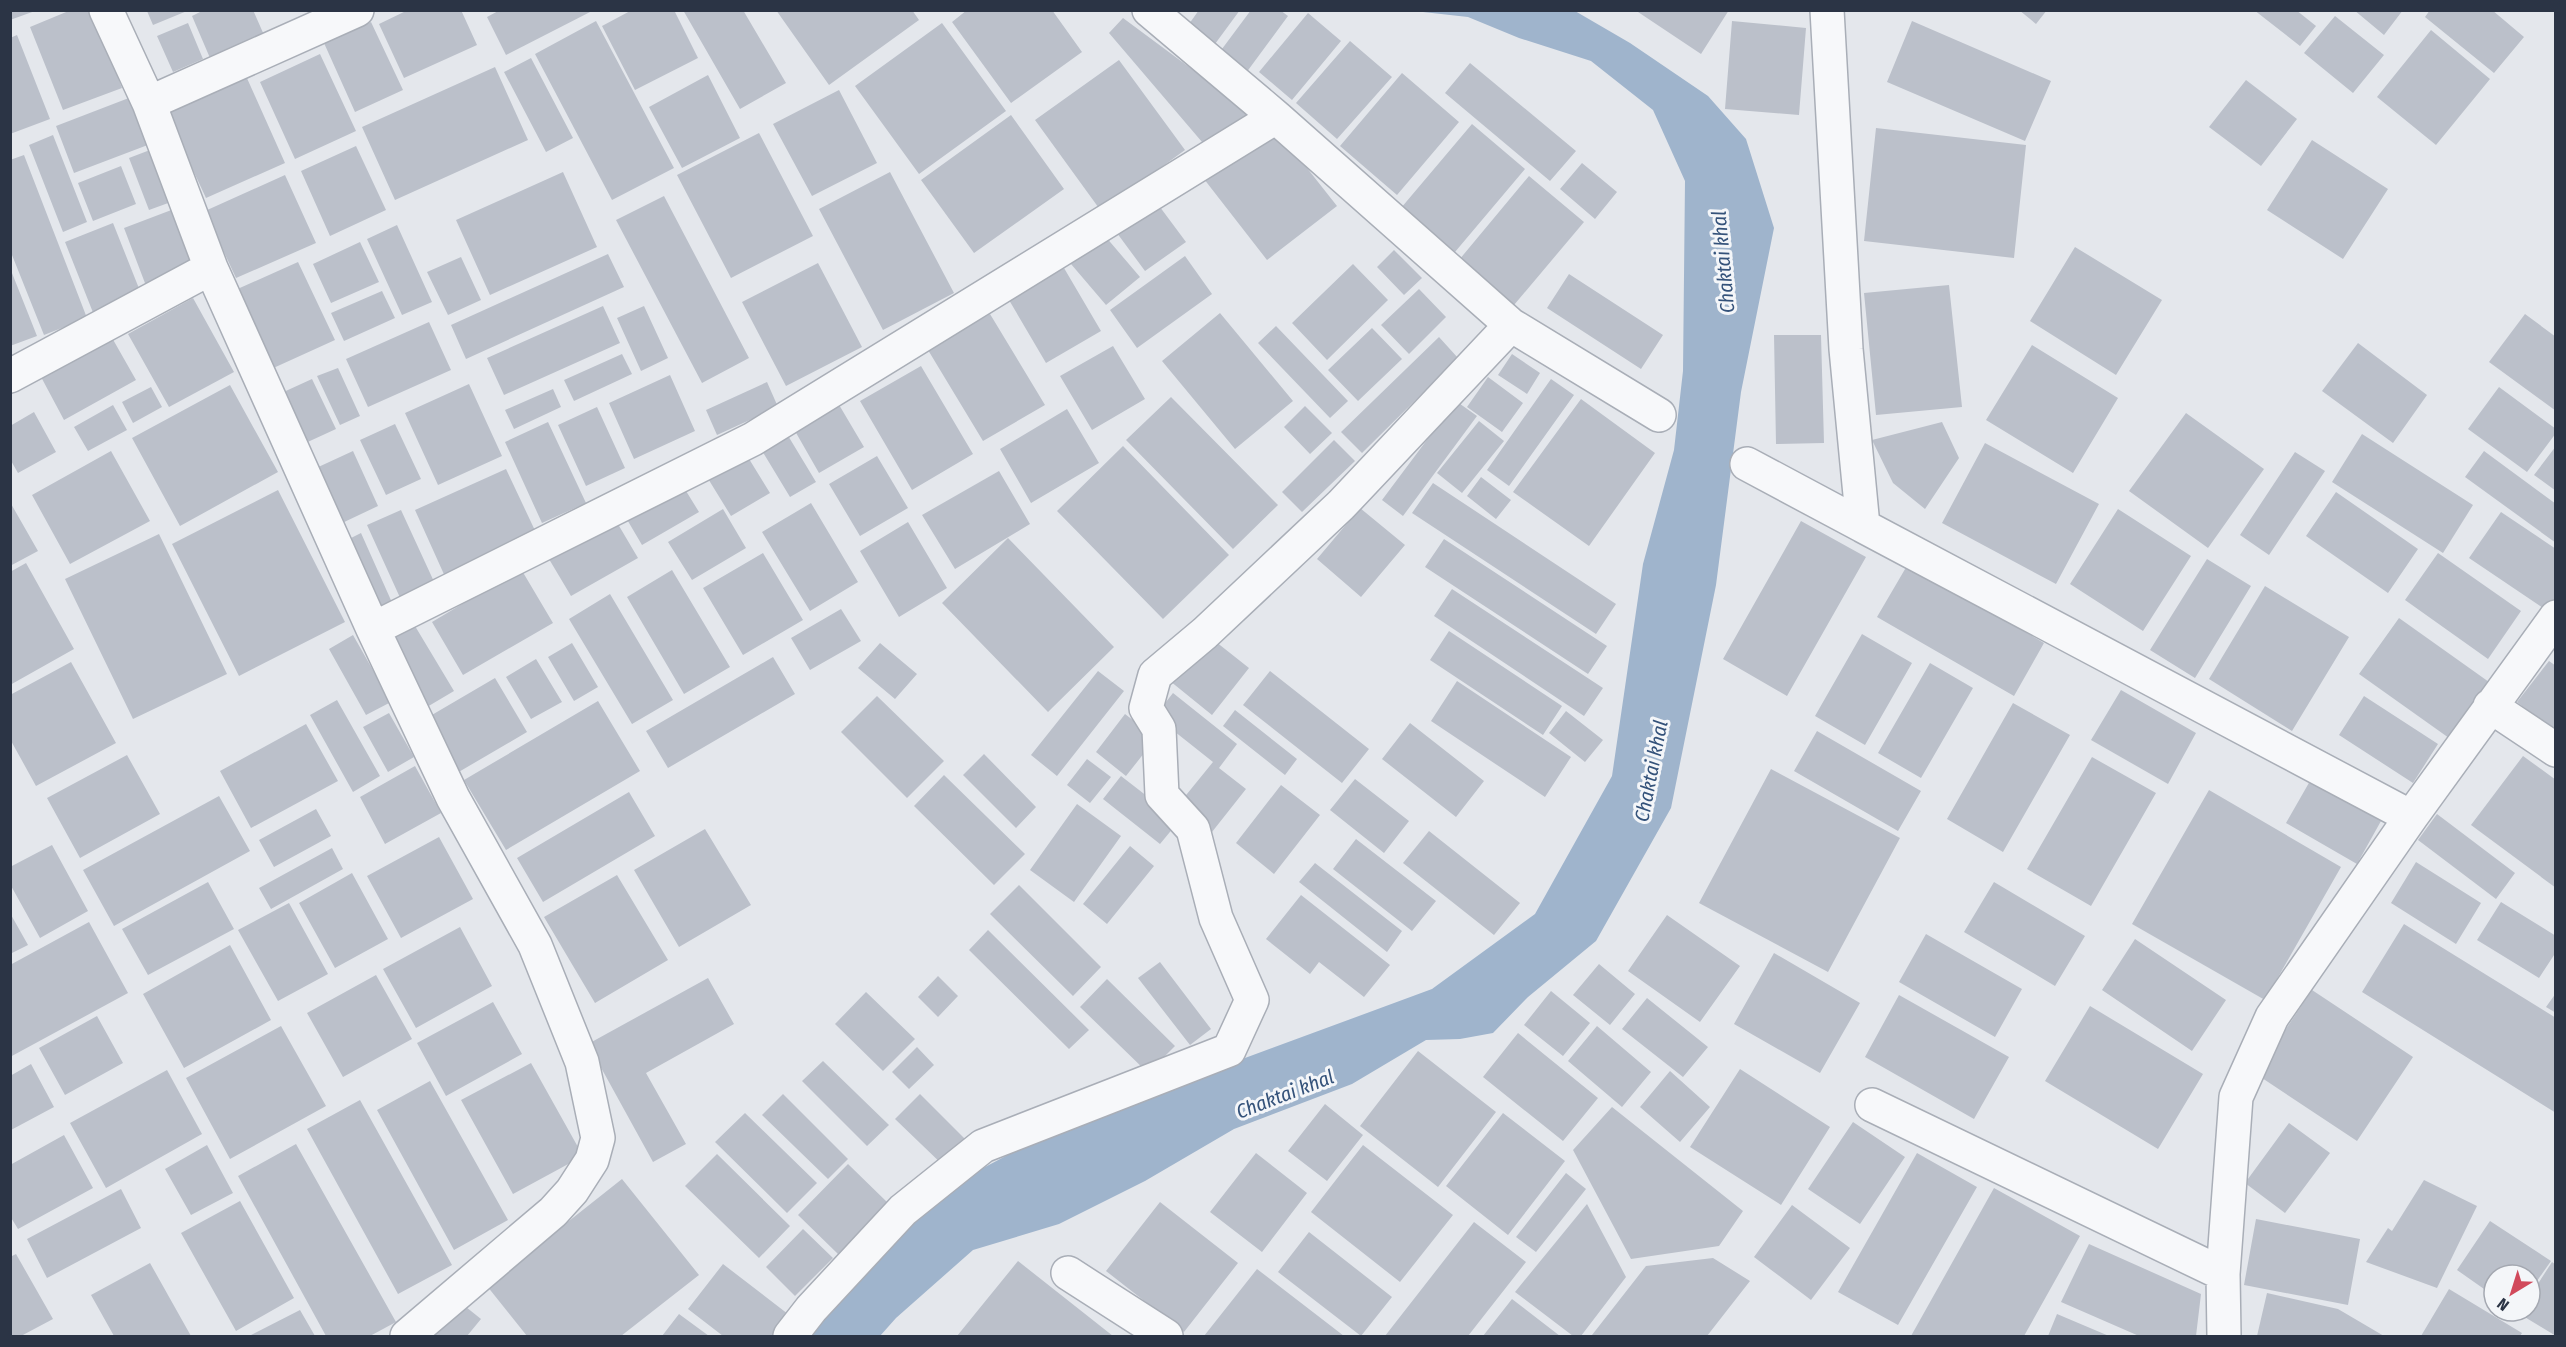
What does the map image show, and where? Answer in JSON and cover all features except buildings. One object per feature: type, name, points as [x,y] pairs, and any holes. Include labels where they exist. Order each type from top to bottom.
[{"type":"street","points":[[106,10],[149,103],[211,268],[373,629],[453,798],[535,945],[582,1062],[598,1138],[592,1160],[572,1191],[553,1212],[407,1336]]},
{"type":"street","points":[[149,103],[357,10]]},
{"type":"street","points":[[1149,10],[1276,117],[1511,325],[1659,415]]},
{"type":"street","points":[[1827,10],[1846,349],[1863,526]]},
{"type":"street","points":[[373,629],[753,439],[1276,117]]},
{"type":"street","points":[[10,376],[211,268]]},
{"type":"street","points":[[790,1336],[811,1309],[903,1210],[983,1146],[1229,1050],[1252,1000],[1216,918],[1192,829],[1162,795],[1159,729],[1146,708],[1155,675],[1205,633],[1341,505],[1511,325]]},
{"type":"street","points":[[1747,464],[2411,817]]},
{"type":"street","points":[[2224,1336],[2223,1274],[2236,1097],[2272,1017],[2411,817],[2556,617]]},
{"type":"street","points":[[2490,706],[2556,750]]},
{"type":"street","points":[[1872,1105],[2223,1274]]},
{"type":"street","points":[[1068,1273],[1166,1336]]},
{"type":"water","name":"Chaktai khal","points":[[1414,11],[1575,11],[1630,43],[1708,96],[1746,139],[1774,228],[1741,392],[1716,585],[1671,808],[1596,941],[1528,997],[1493,1033],[1460,1039],[1426,1040],[1352,1084],[1234,1129],[1145,1181],[1059,1224],[973,1250],[896,1318],[880,1336],[804,1336],[925,1199],[1017,1150],[1145,1095],[1432,989],[1535,914],[1612,776],[1643,564],[1674,450],[1683,371],[1685,181],[1653,110],[1591,61],[1519,38],[1468,17]]}]
